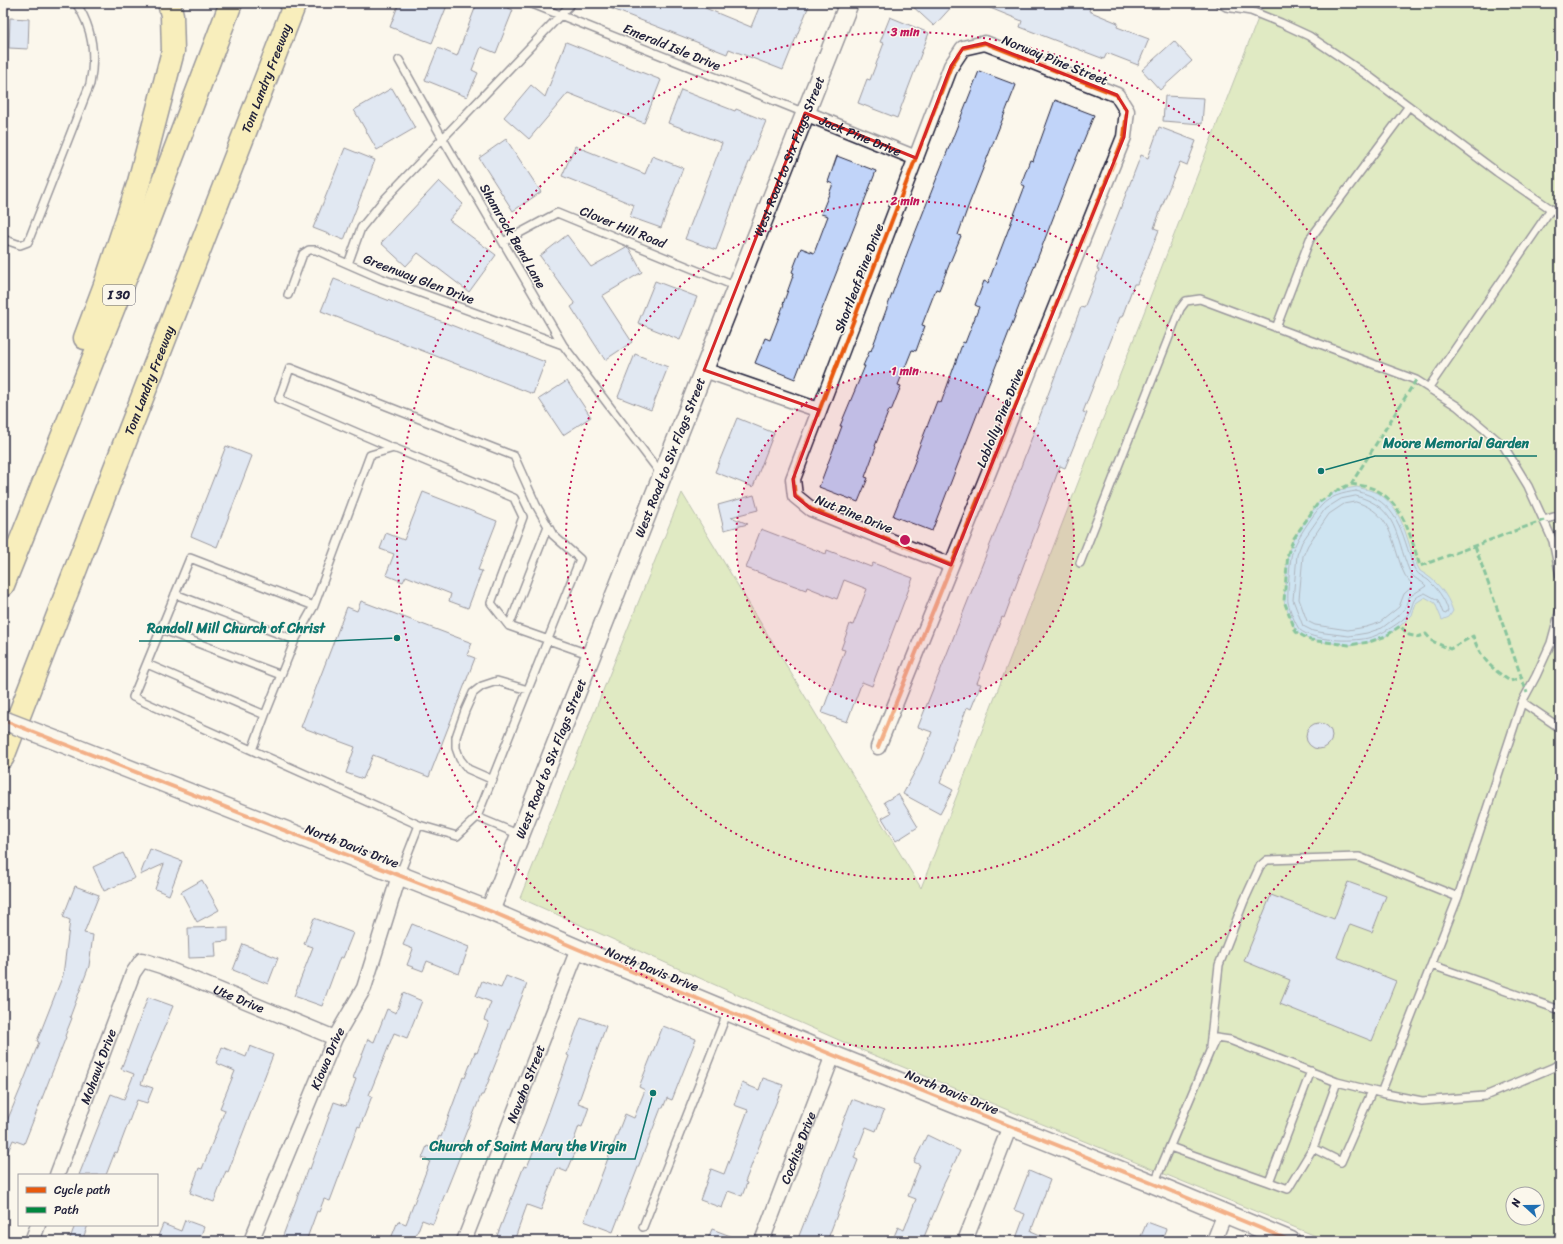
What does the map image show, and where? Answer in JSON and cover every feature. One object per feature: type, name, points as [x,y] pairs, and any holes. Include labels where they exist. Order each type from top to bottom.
[{"type":"highway","points":[[3,577],[62,400],[105,285],[139,182],[173,51],[172,14],[169,3]]},
{"type":"highway","name":"I 30","points":[[3,585],[143,234],[231,3]]},
{"type":"highway","name":"Tom Landry Freeway","points":[[3,757],[295,3]]},
{"type":"highway","points":[[248,125],[308,3]]},
{"type":"street","name":"West Road to Six Flags Street","points":[[490,911],[849,3]]},
{"type":"street","name":"Norway Pine Street","points":[[963,48],[985,43],[1117,96]]},
{"type":"street","name":"Shortleaf Pine Drive","points":[[795,496],[793,480],[819,410],[951,66],[963,48]]},
{"type":"street","name":"Loblolly Pine Drive","points":[[878,747],[1124,137],[1127,111],[1117,96]]},
{"type":"street","name":"Jack Pine Drive","points":[[806,113],[916,158]]},
{"type":"street","points":[[704,370],[819,410]]},
{"type":"street","name":"Nut Pine Drive","points":[[795,496],[811,509],[951,565]]},
{"type":"street","name":"North Davis Drive","points":[[3,720],[490,911],[578,950],[833,1055],[1292,1241]]},
{"type":"street","name":"Kiowa Drive","points":[[251,1241],[335,1038],[364,988],[399,876]]},
{"type":"street","name":"Navaho Street","points":[[464,1241],[578,950]]},
{"type":"street","name":"Ute Drive","points":[[142,960],[169,969],[335,1038]]},
{"type":"street","name":"Mohawk Drive","points":[[58,1174],[133,973],[142,960]]},
{"type":"street","name":"Cochise Drive","points":[[762,1241],[833,1055]]},
{"type":"street","points":[[965,1241],[1010,1126]]},
{"type":"street","points":[[1214,1241],[1225,1213]]},
{"type":"street","points":[[32,1241],[38,1226]]},
{"type":"lane","points":[[3,239],[20,245],[28,242],[90,84],[93,68],[94,48],[90,30],[76,3]]},
{"type":"lane","name":"Emerald Isle Drive","points":[[530,3],[806,113]]},
{"type":"lane","name":"Greenway Glen Drive","points":[[563,345],[380,278],[348,264],[361,228],[382,202],[572,3]]},
{"type":"lane","points":[[1220,3],[1226,7],[1251,11],[1282,22],[1309,36],[1370,77],[1497,172],[1551,209],[1560,213]]},
{"type":"lane","name":"Shamrock Bend Lane","points":[[399,60],[563,345]]},
{"type":"lane","points":[[1276,328],[1310,239],[1409,106]]},
{"type":"lane","points":[[1429,387],[1551,209]]},
{"type":"lane","name":"Clover Hill Road","points":[[503,242],[557,213],[737,287]]},
{"type":"lane","points":[[288,295],[304,254],[309,250],[316,250],[348,264]]},
{"type":"lane","points":[[1080,563],[1180,309],[1186,301],[1200,299],[1416,380],[1457,406],[1503,445],[1528,486],[1553,541],[1560,576]]},
{"type":"lane","points":[[563,345],[662,476]]},
{"type":"lane","points":[[314,606],[190,558],[133,697],[419,825],[457,836],[477,817],[549,640],[580,559],[553,535],[536,505],[514,456],[290,368],[278,398],[397,450],[514,498],[523,518],[491,603],[509,626],[549,640],[591,655]]},
{"type":"lane","points":[[252,750],[295,640],[314,606],[370,455],[394,448],[397,450]]},
{"type":"lane","points":[[1544,520],[1560,515]]},
{"type":"lane","points":[[509,626],[548,526]]},
{"type":"lane","points":[[176,594],[295,640]]},
{"type":"lane","points":[[1381,1093],[1458,898],[1522,702],[1552,643],[1560,610]]},
{"type":"lane","points":[[161,629],[281,675]]},
{"type":"lane","points":[[147,664],[265,714]]},
{"type":"lane","points":[[493,780],[468,769],[460,759],[456,748],[456,737],[465,711],[473,693],[482,686],[497,681],[528,690]]},
{"type":"lane","points":[[1522,702],[1560,728]]},
{"type":"lane","points":[[477,817],[520,835]]},
{"type":"lane","points":[[399,876],[419,825]]},
{"type":"lane","points":[[1210,1051],[1219,965],[1244,901],[1260,866],[1268,860],[1359,857],[1458,898]]},
{"type":"lane","points":[[1432,965],[1560,1010]]},
{"type":"lane","points":[[643,1227],[728,1011]]},
{"type":"lane","points":[[1154,1184],[1216,1038],[1230,1040],[1337,1082],[1422,1101],[1485,1096],[1554,1067],[1560,1063]]},
{"type":"lane","points":[[1269,1182],[1311,1071]]},
{"type":"lane","points":[[1170,1147],[1288,1189],[1313,1148],[1337,1082]]},
{"type":"lane","points":[[1313,1148],[1341,1162],[1372,1091]]},
{"type":"highlighted area","points":[[985,43],[1117,95],[1127,111],[1124,137],[951,565],[811,509],[795,496],[793,479],[819,410],[704,370],[805,113],[916,158],[951,66],[963,48]]},
{"type":"green space","points":[[1264,3],[1560,3],[1560,1241],[1328,1241],[859,1049],[520,898],[682,493],[921,888]]},
{"type":"water","points":[[1357,487],[1378,493],[1395,509],[1420,571],[1436,583],[1448,598],[1453,611],[1449,617],[1442,620],[1435,603],[1425,597],[1416,603],[1412,615],[1386,636],[1369,642],[1349,645],[1310,640],[1296,632],[1284,601],[1288,553],[1294,538],[1318,503],[1338,490]]},
{"type":"building","points":[[399,3],[448,3],[432,43],[390,27]]},
{"type":"building","points":[[477,3],[496,3],[513,10],[496,53],[481,47],[472,70],[478,73],[467,97],[425,80],[438,48],[457,56]]},
{"type":"building","points":[[597,3],[693,3],[751,27],[761,3],[810,3],[783,70],[729,49],[727,54]]},
{"type":"building","points":[[909,3],[955,3],[934,26]]},
{"type":"building","points":[[978,3],[1076,3],[1090,8],[1089,11],[1118,23],[1117,27],[1149,39],[1138,65],[1107,53],[1104,59],[1020,27],[1022,21]]},
{"type":"building","points":[[890,17],[929,33],[897,118],[858,103],[867,79],[870,80],[884,43],[880,42]]},
{"type":"building","points":[[10,18],[29,19],[28,49],[9,48]]},
{"type":"building","points":[[1174,41],[1192,61],[1160,90],[1142,70]]},
{"type":"building","points":[[566,42],[661,80],[644,123],[568,93],[529,139],[504,117],[531,85],[545,97]]},
{"type":"building","points":[[979,71],[1016,85],[969,204],[958,235],[961,236],[939,290],[936,289],[922,325],[925,326],[916,351],[912,350],[898,385],[901,386],[891,411],[889,410],[875,446],[876,447],[865,477],[868,478],[858,502],[819,487],[842,426],[840,426],[865,366],[863,366],[870,350],[871,351],[908,251]]},
{"type":"building","points":[[392,88],[415,128],[377,150],[354,110]]},
{"type":"building","points":[[681,90],[735,111],[736,109],[766,121],[738,189],[716,250],[685,239],[722,143],[668,123]]},
{"type":"building","points":[[1165,96],[1204,98],[1202,124],[1163,121]]},
{"type":"building","points":[[1055,100],[1094,115],[932,531],[893,516],[937,401],[941,403],[963,342],[965,343],[979,307],[975,305],[984,281],[988,283],[1025,186],[1021,184],[1030,160],[1033,161]]},
{"type":"building","points":[[1159,127],[1196,141],[1187,165],[1180,162],[1167,193],[1154,228],[1159,230],[1137,284],[1134,284],[1122,317],[1120,317],[1083,412],[1087,413],[1065,468],[1060,466],[1004,618],[1002,617],[977,683],[981,684],[971,709],[967,707],[940,783],[953,790],[940,814],[903,794],[921,760],[932,732],[918,727],[1020,469],[1081,307],[1084,308],[1099,270],[1097,269],[1141,155],[1148,158]]},
{"type":"building","points":[[506,139],[541,192],[513,211],[479,158]]},
{"type":"building","points":[[575,146],[645,174],[652,156],[683,168],[661,228],[630,217],[634,205],[562,176]]},
{"type":"building","points":[[345,148],[375,160],[344,240],[313,228]]},
{"type":"building","points":[[837,156],[876,171],[795,379],[755,363],[765,338],[770,340],[784,304],[794,273],[792,272],[801,248],[814,253],[828,216],[821,214],[833,184],[828,182]]},
{"type":"building","points":[[439,181],[463,204],[449,220],[496,255],[469,292],[418,253],[406,266],[381,243]]},
{"type":"building","points":[[567,235],[591,267],[626,247],[629,248],[642,272],[602,296],[632,342],[605,360],[571,307],[575,304],[540,256]]},
{"type":"building","points":[[334,279],[545,362],[533,394],[321,311]]},
{"type":"building","points":[[655,281],[697,297],[680,340],[638,323]]},
{"type":"building","points":[[635,354],[668,367],[651,410],[618,397]]},
{"type":"building","points":[[567,381],[591,417],[563,435],[539,399]]},
{"type":"building","points":[[737,418],[774,433],[753,487],[715,472]]},
{"type":"building","points":[[226,446],[252,456],[217,547],[191,536]]},
{"type":"building","points":[[423,492],[497,521],[478,570],[482,571],[468,608],[449,601],[451,594],[406,576],[403,582],[386,575],[394,554],[380,549],[386,533],[404,540]]},
{"type":"building","points":[[754,495],[758,510],[731,517],[748,524],[724,530],[718,505]]},
{"type":"building","points":[[761,529],[826,554],[827,550],[871,567],[873,563],[913,578],[872,686],[862,682],[847,722],[822,713],[845,650],[841,649],[850,624],[853,625],[867,589],[844,580],[837,599],[807,587],[806,590],[746,568]]},
{"type":"building","points":[[361,601],[472,643],[467,655],[475,658],[429,777],[373,755],[363,779],[346,773],[355,747],[301,727],[347,607],[357,611]]},
{"type":"building","points":[[1319,723],[1328,727],[1332,736],[1328,745],[1319,749],[1310,745],[1306,736],[1310,727]]},
{"type":"building","points":[[898,794],[918,827],[896,841],[882,818],[891,813],[884,802]]},
{"type":"building","points":[[150,849],[182,861],[169,895],[155,889],[164,864],[140,875]]},
{"type":"building","points":[[123,853],[135,878],[104,891],[93,867]]},
{"type":"building","points":[[202,880],[219,910],[197,922],[181,892]]},
{"type":"building","points":[[1348,882],[1386,896],[1372,932],[1350,924],[1337,957],[1396,981],[1372,1041],[1280,1004],[1290,980],[1244,961],[1271,895],[1334,919]]},
{"type":"building","points":[[75,886],[99,895],[84,933],[93,935],[89,966],[70,1017],[72,1018],[65,1036],[66,1037],[24,1144],[13,1140],[3,1163],[3,1120],[7,1121],[22,1085],[39,1042],[37,1041],[63,975],[70,920],[63,917]]},
{"type":"building","points":[[314,918],[353,933],[343,958],[340,957],[322,1006],[294,996],[313,947],[304,944]]},
{"type":"building","points":[[412,924],[469,947],[459,974],[427,961],[423,971],[407,965],[413,949],[403,945]]},
{"type":"building","points":[[228,927],[228,941],[215,942],[216,957],[189,958],[188,928]]},
{"type":"building","points":[[243,944],[278,958],[268,984],[233,970]]},
{"type":"building","points":[[506,976],[527,984],[483,1095],[481,1095],[461,1145],[464,1146],[433,1224],[422,1220],[414,1241],[390,1241],[398,1221],[406,1224],[430,1161],[422,1158],[427,1146],[434,1149],[439,1136],[441,1137],[463,1077],[465,1078],[475,1052],[477,1053],[489,1022],[484,1020],[491,1002],[476,996],[482,981],[501,988]]},
{"type":"building","points":[[403,993],[422,1001],[407,1038],[394,1033],[369,1095],[372,1096],[360,1127],[358,1126],[330,1201],[324,1199],[319,1212],[317,1211],[306,1241],[281,1241],[308,1168],[310,1169],[334,1102],[346,1106],[356,1079],[353,1078],[368,1039],[374,1042],[387,1009],[396,1013]]},
{"type":"building","points":[[148,997],[173,1006],[141,1084],[153,1088],[147,1103],[137,1100],[117,1153],[115,1152],[106,1174],[79,1174],[111,1094],[124,1099],[134,1074],[121,1069]]},
{"type":"building","points":[[581,1017],[606,1026],[578,1103],[589,1107],[582,1127],[579,1126],[570,1151],[575,1153],[567,1172],[557,1168],[541,1210],[527,1205],[514,1241],[495,1241],[524,1166],[527,1167],[545,1123]]},
{"type":"building","points":[[663,1026],[696,1039],[672,1100],[667,1098],[663,1108],[661,1108],[613,1232],[584,1221],[625,1114],[634,1118],[645,1090],[639,1087]]},
{"type":"building","points":[[250,1046],[273,1055],[228,1172],[226,1171],[214,1202],[190,1193],[199,1168],[202,1169],[225,1110],[220,1108],[235,1071],[216,1063],[222,1047],[246,1057]]},
{"type":"building","points":[[763,1078],[783,1085],[745,1182],[747,1183],[742,1196],[728,1191],[722,1208],[700,1200],[711,1169],[724,1174],[748,1110],[734,1105],[742,1083],[759,1090]]},
{"type":"building","points":[[852,1099],[884,1111],[876,1131],[866,1127],[854,1158],[858,1160],[827,1241],[797,1241]]},
{"type":"building","points":[[927,1135],[960,1151],[941,1190],[943,1191],[924,1237],[931,1241],[892,1241],[898,1227],[904,1230],[916,1199],[908,1196],[920,1165],[914,1162]]},
{"type":"building","points":[[1029,1171],[1050,1180],[1031,1231],[1054,1241],[1015,1241],[1025,1214],[1014,1210]]},
{"type":"building","points":[[185,1220],[204,1227],[200,1238],[205,1241],[156,1241],[163,1224],[181,1231]]},
{"type":"building","points":[[1147,1222],[1166,1229],[1161,1241],[1139,1241]]},
{"type":"building","points":[[75,1226],[88,1226],[82,1241],[69,1241]]},
{"type":"building","points":[[712,1229],[741,1240],[741,1241],[707,1241]]},
{"type":"marked path","points":[[1416,380],[1351,484],[1338,490],[1318,503],[1294,538],[1288,553],[1284,601],[1296,632],[1310,640],[1349,645],[1369,642],[1386,636],[1400,626],[1409,635],[1418,637],[1426,634],[1432,641],[1450,649],[1473,636],[1479,651],[1492,667],[1510,681],[1521,678]]},
{"type":"marked path","points":[[1351,484],[1375,489],[1395,506],[1406,524],[1420,566],[1544,520]]},
{"type":"marked path","points":[[1475,546],[1527,693]]},
{"type":"cycle path","points":[[878,747],[1124,137],[1127,111],[1117,95],[985,43],[963,48],[951,66],[793,479],[795,496],[811,509],[951,565]]},
{"type":"cycle path","points":[[3,720],[490,911],[833,1055],[1154,1184],[1291,1241]]},
{"type":"place","name":"Moore Memorial Garden","points":[[1321,471]]},
{"type":"place","name":"Randoll Mill Church of Christ","points":[[397,638]]},
{"type":"place","name":"Church of Saint Mary the Virgin","points":[[653,1093]]}]
